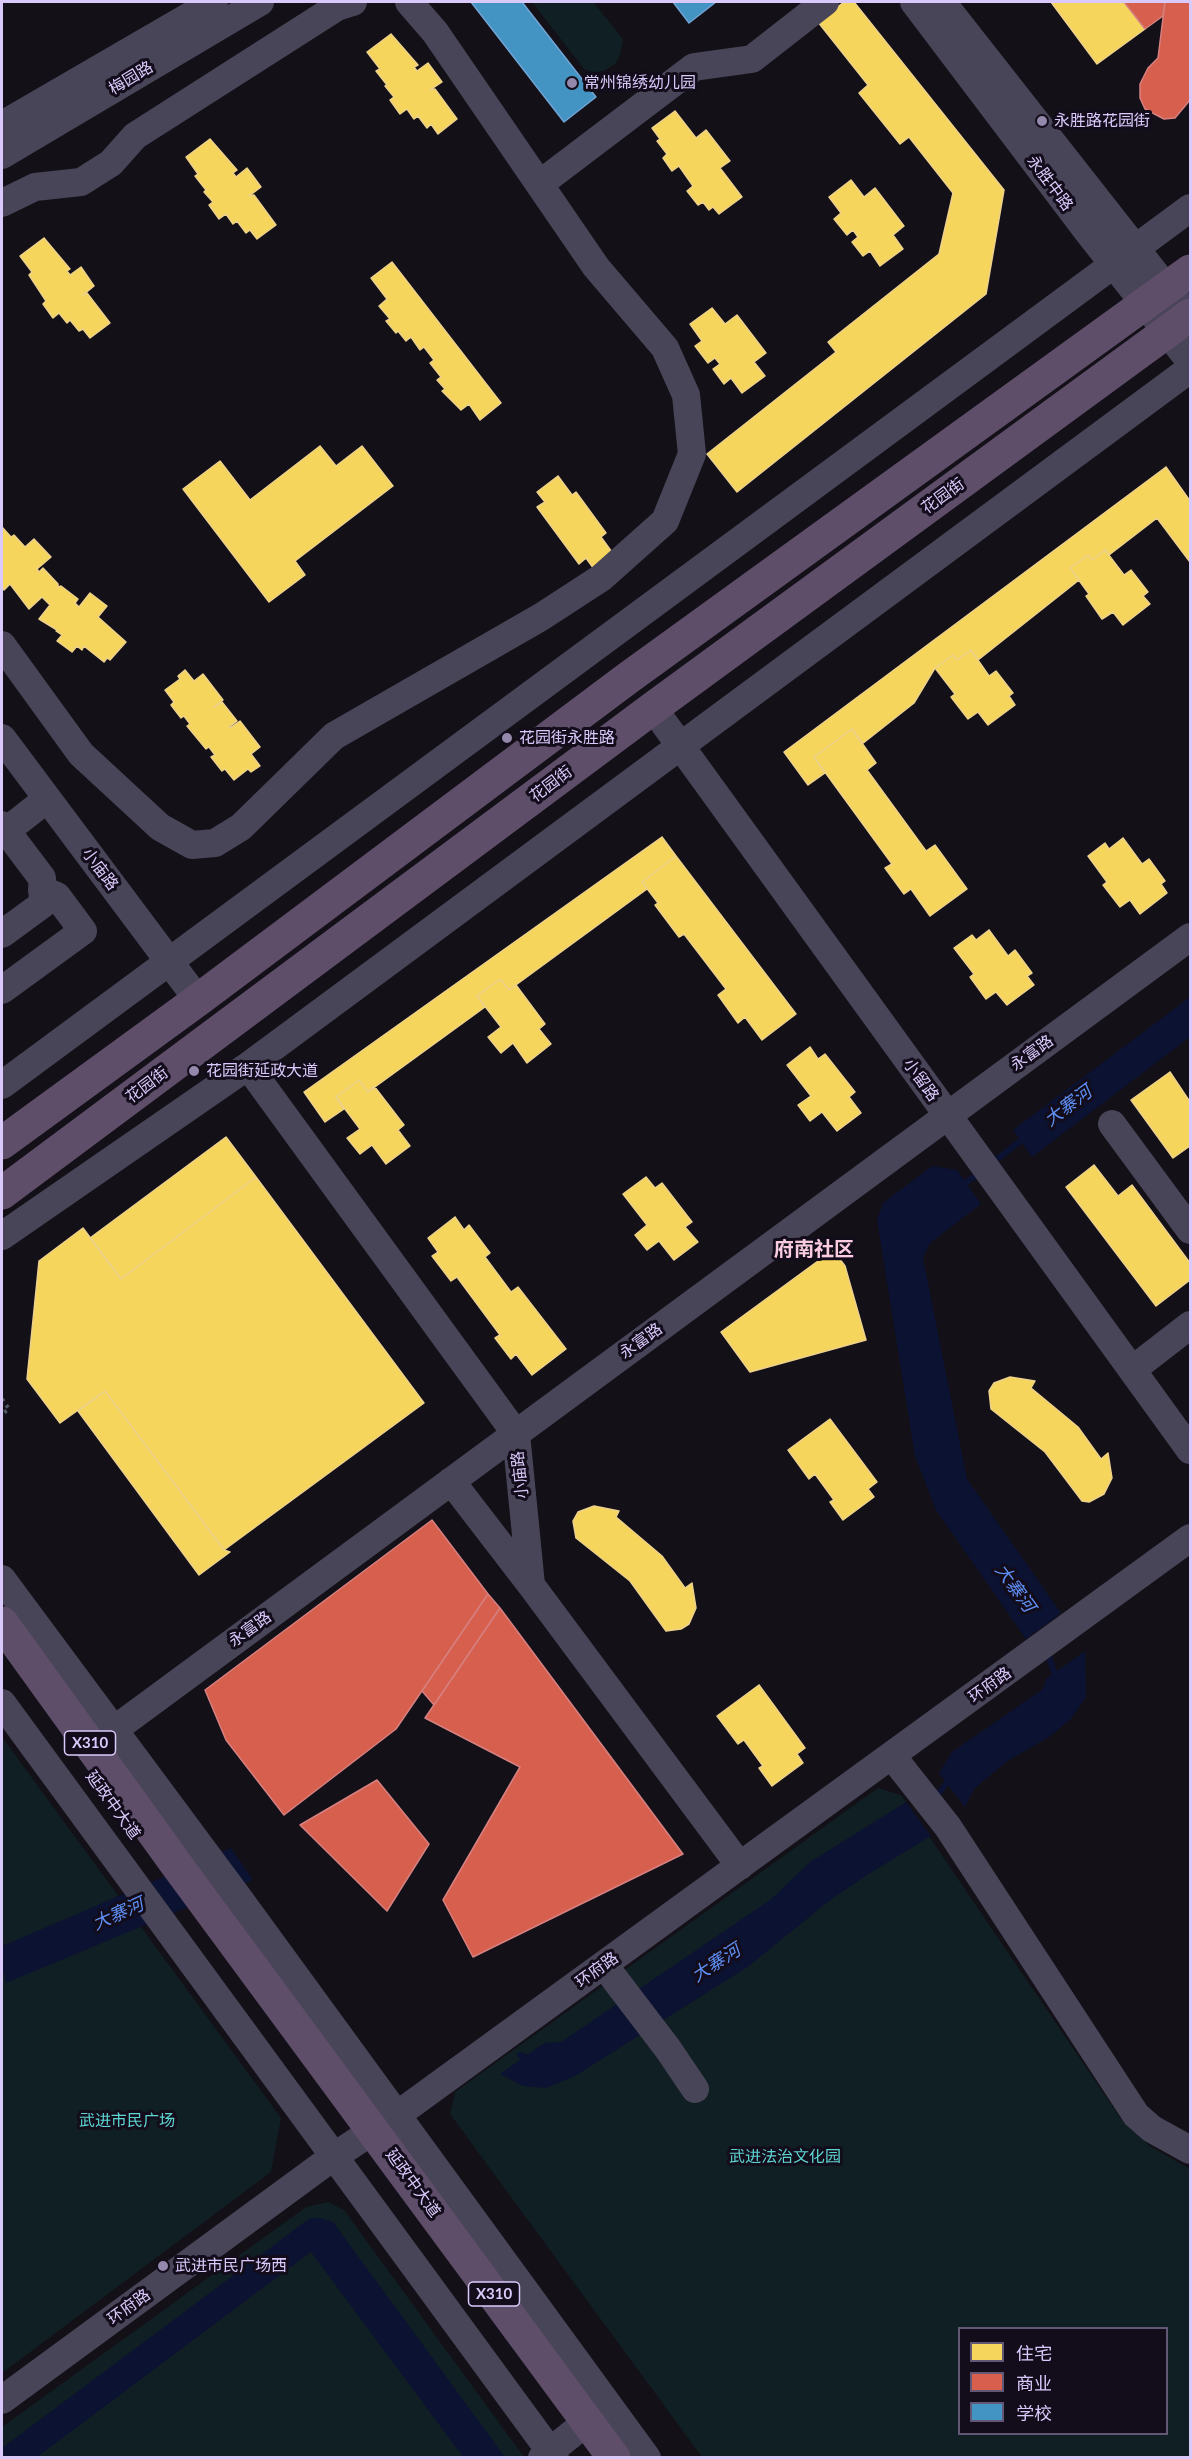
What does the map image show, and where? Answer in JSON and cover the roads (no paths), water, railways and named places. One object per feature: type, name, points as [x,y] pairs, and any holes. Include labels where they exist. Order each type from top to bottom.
[{"type":"main road","points":[[2,1143],[198,1000],[628,678],[1167,288]]},
{"type":"main road","name":"花园街","points":[[2,1193],[653,708],[1185,320]]},
{"type":"main road","name":"延政中大道","points":[[2,1623],[103,1738],[167,1865]]},
{"type":"main road","name":"延政中大道","points":[[2,1654],[167,1865]]},
{"type":"main road","name":"X310","points":[[167,1865],[202,1912]]},
{"type":"main road","name":"延政中大道","points":[[202,1912],[366,2135],[614,2457]]},
{"type":"main road","name":"延政中大道","points":[[366,2135],[562,2451]]},
{"type":"street","name":"梅园路","points":[[2,125],[214,2]]},
{"type":"street","name":"梅园路","points":[[2,155],[260,2]]},
{"type":"street","points":[[2,203],[35,187],[81,182],[111,163],[135,136],[337,7],[353,2]]},
{"type":"street","points":[[2,645],[81,754],[107,779],[160,827],[192,845],[216,843],[241,827],[334,736],[541,617],[602,578],[665,521],[692,454],[686,395],[665,348],[596,267],[541,183],[435,32],[409,2]]},
{"type":"street","points":[[541,183],[694,67],[752,59],[825,2]]},
{"type":"street","name":"永胜中路","points":[[914,2],[1124,257],[1167,288],[1185,320],[1191,361]]},
{"type":"street","name":"永胜中路","points":[[942,2],[1124,257]]},
{"type":"street","points":[[2,1085],[1191,208]]},
{"type":"street","points":[[2,1236],[248,1066],[1191,369]]},
{"type":"street","name":"小留路","points":[[653,708],[1191,1450]]},
{"type":"street","name":"小庙路","points":[[2,738],[198,1000]]},
{"type":"street","points":[[2,934],[43,904],[42,878],[4,828],[47,800]]},
{"type":"street","points":[[2,990],[83,931],[57,896],[42,890]]},
{"type":"street","name":"永富路","points":[[103,1738],[1191,937]]},
{"type":"street","name":"小庙路","points":[[248,1066],[516,1434],[531,1585]]},
{"type":"street","points":[[1112,1124],[1191,1230]]},
{"type":"street","points":[[1132,1370],[1191,1325]]},
{"type":"street","points":[[451,1481],[740,1866]]},
{"type":"street","name":"环府路","points":[[2,2400],[1191,1538]]},
{"type":"street","points":[[2,1579],[103,1738]]},
{"type":"street","points":[[2,1703],[167,1865],[366,2135],[647,2457]]},
{"type":"street","points":[[892,1756],[948,1827],[1136,2115],[1152,2129],[1191,2150]]},
{"type":"street","points":[[604,1965],[626,1990],[695,2089]]},
{"type":"water","points":[[1190,997],[1190,1037],[1032,1157],[1013,1130]]},
{"type":"water","points":[[932,1166],[957,1170],[981,1204],[930,1243],[923,1258],[967,1479],[1061,1613],[1026,1639],[936,1510],[915,1456],[877,1220],[883,1203]]},
{"type":"water","points":[[1085,1651],[1086,1697],[1071,1719],[1049,1737],[1006,1762],[974,1789],[965,1807],[939,1773],[952,1752],[1043,1689],[1046,1679]]},
{"type":"water","points":[[906,1802],[931,1836],[829,1901],[749,1966],[575,2076],[546,2088],[523,2086],[500,2074],[544,2043],[561,2042],[770,1900],[810,1862]]},
{"type":"water","points":[[231,1848],[253,1880],[6,1983],[2,1966],[2,1946]]},
{"type":"water","points":[[310,2218],[321,2218],[333,2222],[505,2457],[463,2457],[311,2252],[37,2457],[2,2457],[2,2448]]},
{"type":"waterway","name":"大寨河","points":[[992,1163],[1027,1136]]},
{"type":"waterway","name":"大寨河","points":[[961,1186],[979,1173]]},
{"type":"waterway","name":"大寨河","points":[[1047,1651],[1056,1678]]},
{"type":"waterway","name":"大寨河","points":[[934,1799],[950,1779]]},
{"type":"waterway","name":"大寨河","points":[[520,2055],[532,2059]]},
{"type":"place","name":"常州锦绣幼儿园","points":[[572,83]]},
{"type":"place","name":"永胜路花园街","points":[[1042,121]]},
{"type":"place","name":"花园街永胜路","points":[[507,738]]},
{"type":"place","name":"花园街延政大道","points":[[194,1071]]},
{"type":"place","name":"武进市民广场西","points":[[163,2266]]},
{"type":"district","name":"府南社区","points":[[814,1250]]},
{"type":"park label","name":"武进市民广场","points":[[127,2121]]},
{"type":"park label","name":"武进法治文化园","points":[[785,2157]]}]
